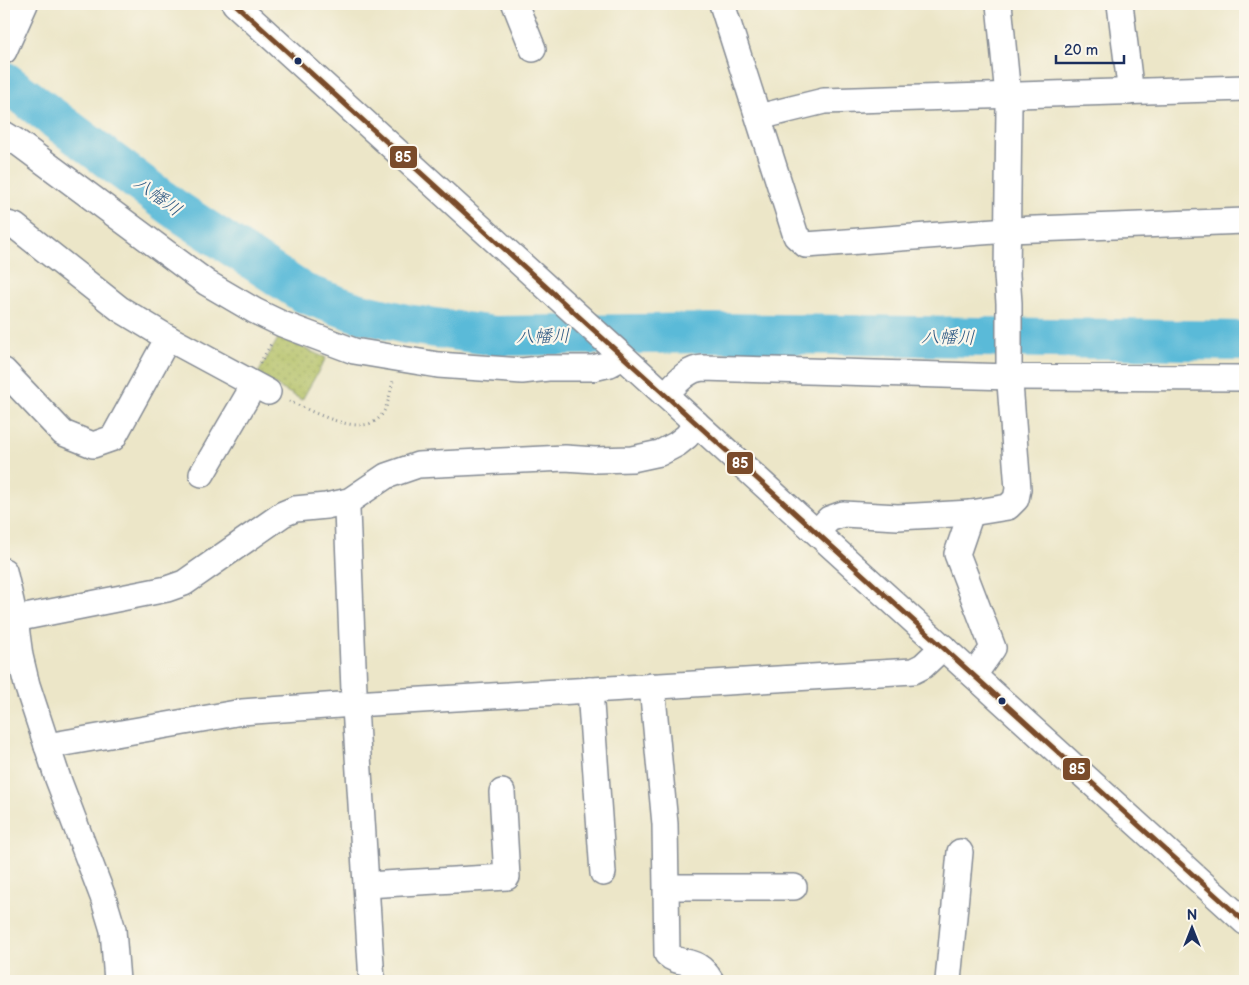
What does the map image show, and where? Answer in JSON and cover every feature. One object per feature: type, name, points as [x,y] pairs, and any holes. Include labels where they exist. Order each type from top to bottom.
[{"type":"street","points":[[4,50],[25,4]]},
{"type":"street","points":[[234,4],[1245,922]]},
{"type":"street","points":[[515,4],[533,49]]},
{"type":"street","points":[[722,4],[796,236],[806,244],[1008,230],[1245,221]]},
{"type":"street","points":[[817,532],[829,519],[843,514],[898,517],[971,513],[1008,507],[1016,499],[1018,489],[1009,374],[1007,275],[1008,95],[999,4]]},
{"type":"street","points":[[1120,4],[1129,92]]},
{"type":"street","points":[[759,117],[824,101],[1245,88]]},
{"type":"street","points":[[4,134],[207,283],[255,311],[282,324],[354,351],[438,365],[522,371],[548,368],[593,368],[610,364],[623,357]]},
{"type":"street","points":[[4,223],[15,226],[120,309],[168,338],[257,386],[202,474]]},
{"type":"street","points":[[4,371],[63,434],[93,445],[113,438],[168,338]]},
{"type":"street","points":[[665,395],[688,372],[696,368],[1245,378]]},
{"type":"street","points":[[12,627],[177,586],[283,514],[295,509],[345,502],[362,493],[386,476],[409,466],[431,463],[565,458],[595,460],[632,458],[666,451],[687,436],[696,423]]},
{"type":"street","points":[[345,502],[347,510],[354,704],[372,981]]},
{"type":"street","points":[[971,513],[957,554],[993,648],[974,675]]},
{"type":"street","points":[[4,571],[12,627],[27,684],[47,746],[103,897],[113,930],[116,970],[127,969],[137,981]]},
{"type":"street","points":[[47,746],[242,712],[913,671],[923,666],[943,648]]},
{"type":"street","points":[[652,686],[665,824],[667,954],[671,958],[694,963],[705,971],[711,981]]},
{"type":"street","points":[[590,690],[603,873]]},
{"type":"street","points":[[366,886],[507,877],[502,792]]},
{"type":"street","points":[[948,981],[960,852]]},
{"type":"street","points":[[667,887],[794,887]]},
{"type":"path","points":[[282,324],[257,386],[351,425],[371,423],[380,417],[385,408],[400,358]]},
{"type":"green space","points":[[279,337],[326,358],[302,400],[257,375]]},
{"type":"waterway","name":"八幡川","points":[[4,81],[172,207],[303,293],[356,312],[406,324],[495,336],[716,333],[1245,341]]},
{"type":"transit line","name":"85","points":[[235,4],[1245,922]]}]
